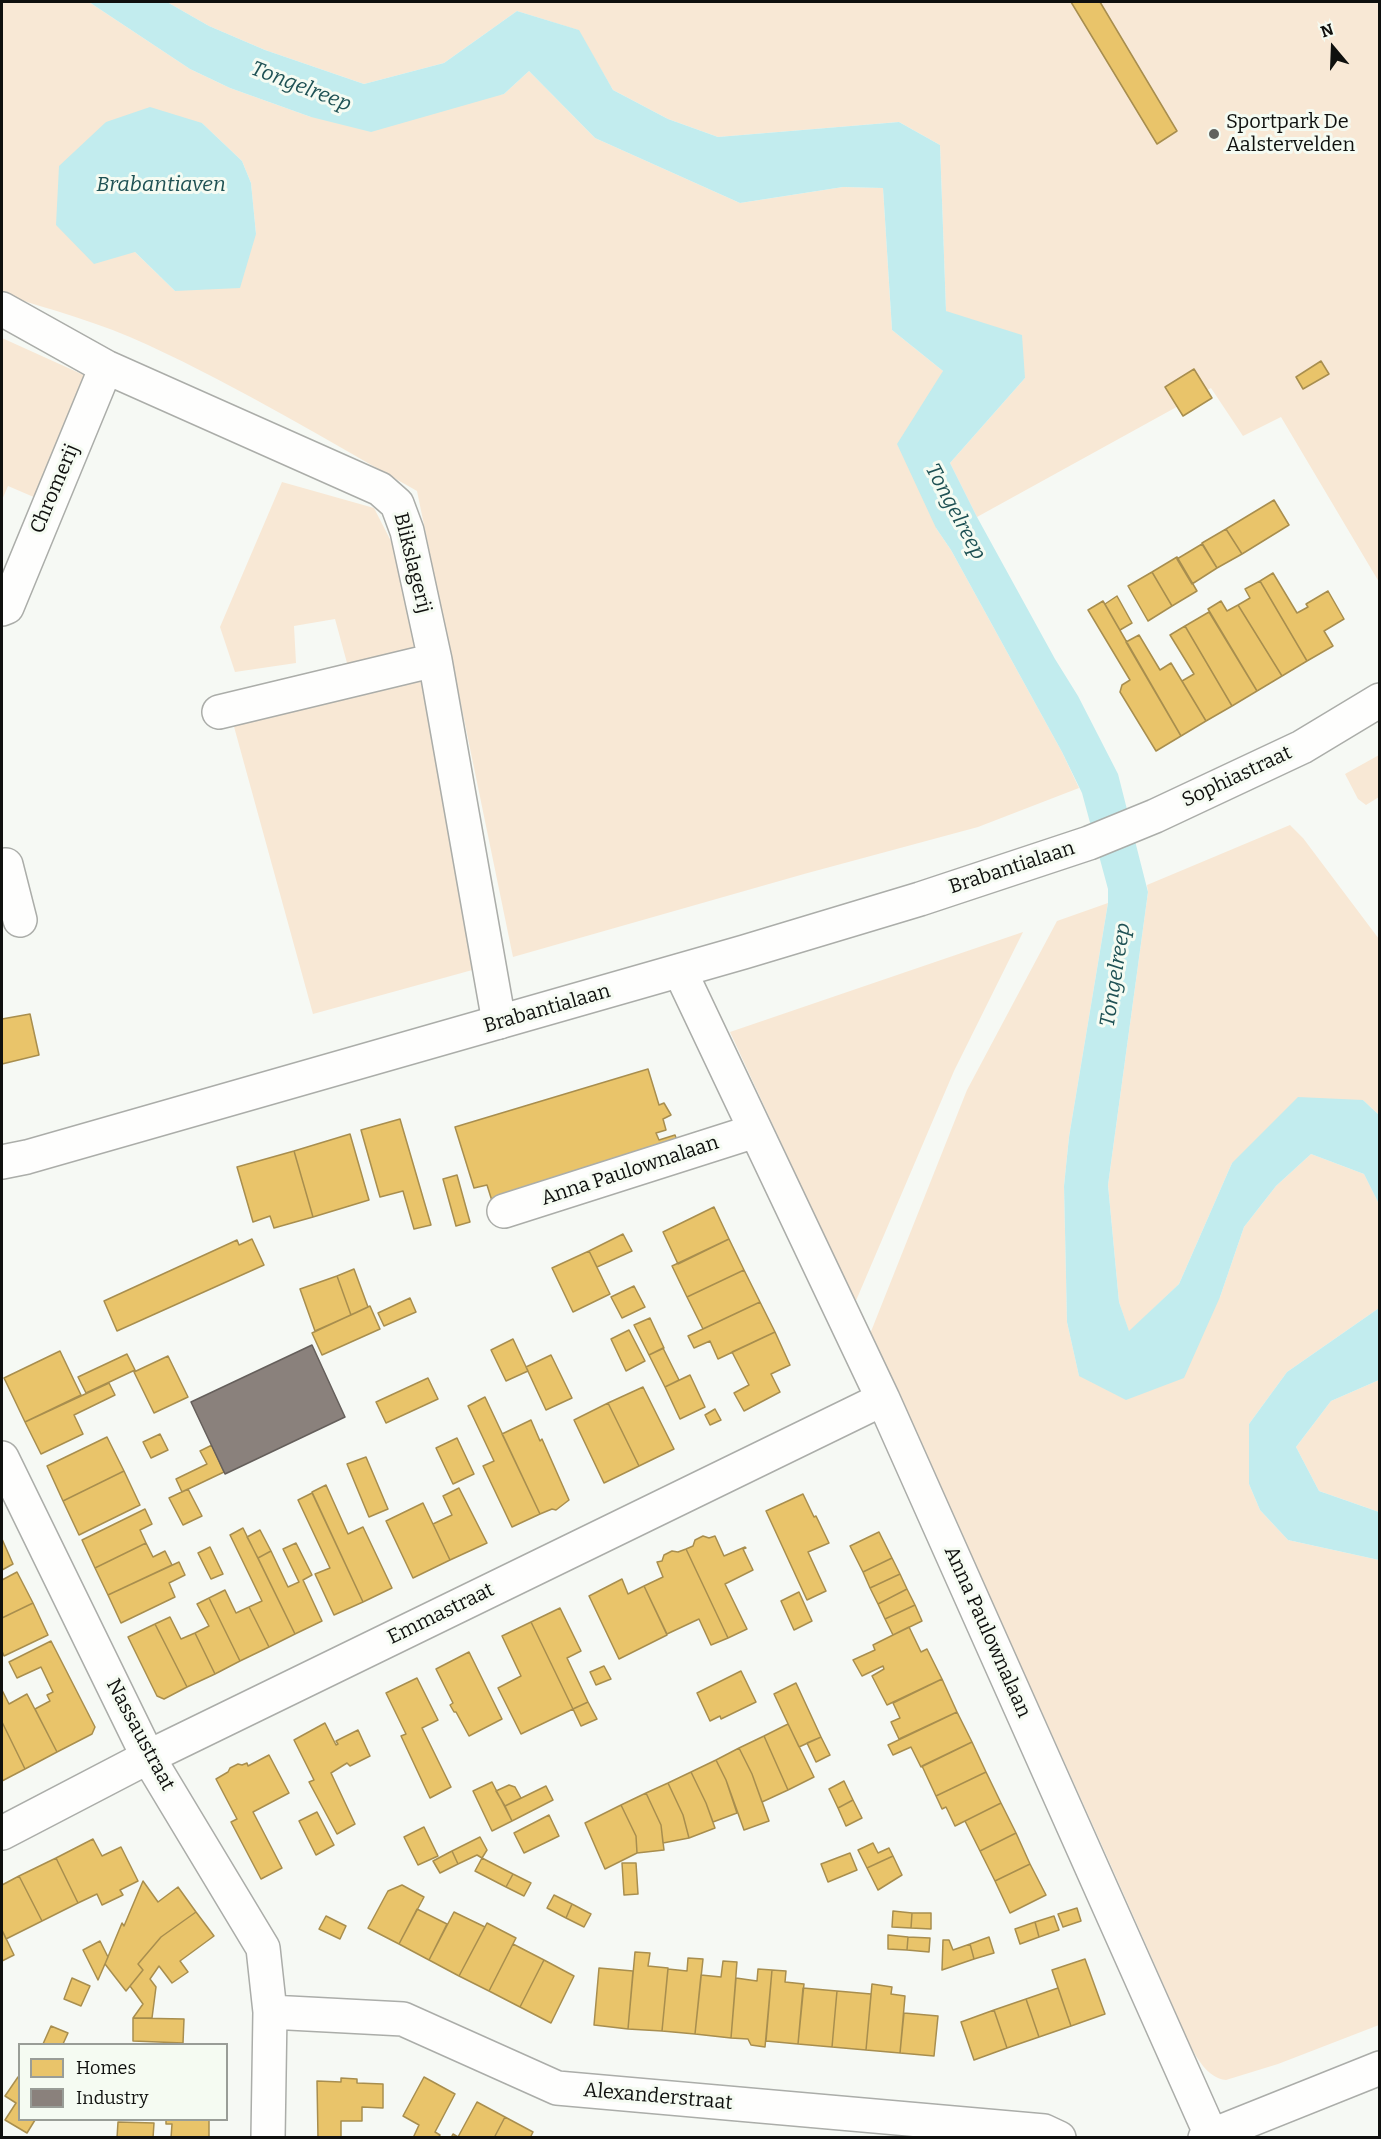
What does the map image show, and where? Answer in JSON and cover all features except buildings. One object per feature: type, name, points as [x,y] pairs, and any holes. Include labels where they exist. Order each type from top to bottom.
[{"type":"street","name":"Blikslagerij","points":[[2,309],[106,367],[380,489],[398,504],[407,531],[435,660],[499,1022]]},
{"type":"street","name":"Chromerij","points":[[2,609],[7,607],[106,367]]},
{"type":"street","points":[[219,712],[435,660]]},
{"type":"street","name":"Sophiastraat","points":[[1089,843],[1155,816],[1309,743],[1380,700]]},
{"type":"street","name":"Brabantialaan","points":[[2,1162],[27,1157],[681,971],[920,899],[1089,843]]},
{"type":"street","points":[[2,867],[6,866],[20,920]]},
{"type":"street","name":"Anna Paulownalaan","points":[[681,971],[883,1399],[1208,2137],[1380,2068]]},
{"type":"street","name":"Anna Paulownalaan","points":[[504,1211],[755,1131]]},
{"type":"street","name":"Emmastraat","points":[[2,1833],[148,1757],[883,1399]]},
{"type":"street","name":"Nassaustraat","points":[[2,1458],[148,1757],[263,1948],[270,2012],[268,2138]]},
{"type":"street","name":"Alexanderstraat","points":[[270,2012],[403,2019],[556,2088],[1044,2131],[1059,2138]]},
{"type":"shaded area","points":[[2,2],[89,2],[190,69],[230,88],[311,117],[504,94],[529,71],[595,138],[740,203],[843,187],[883,188],[892,330],[943,371],[936,528],[951,550],[1062,752],[1079,788],[978,827],[513,957],[417,491],[251,397],[148,345],[95,323],[2,294]],"holes":[[[202,123],[242,161],[251,183],[256,234],[175,291],[135,252]]]},
{"type":"shaded area","points":[[167,2],[1379,2],[1379,582],[1281,417],[1243,436],[1211,388],[977,517],[950,463],[1025,378],[946,311],[940,145],[899,122],[718,137],[668,119],[613,90],[578,30],[517,11],[444,63],[364,84],[265,50],[209,26]]},
{"type":"shaded area","points":[[2,338],[86,376],[36,498],[8,486],[2,500]]},
{"type":"shaded area","points":[[282,482],[374,508],[396,551],[415,650],[347,663],[335,619],[294,626],[296,663],[235,672],[220,627]]},
{"type":"shaded area","points":[[420,677],[476,969],[313,1014],[233,723]]},
{"type":"shaded area","points":[[1379,755],[1379,797],[1366,805],[1358,799],[1345,774]]},
{"type":"shaded area","points":[[1290,825],[1303,838],[1379,939],[1379,1115],[1363,1100],[1232,1163],[1179,1284],[1129,1332],[1119,1302],[1108,1185],[1148,892],[1147,885]]},
{"type":"shaded area","points":[[1108,903],[1069,1137],[1064,1186],[1067,1322],[1079,1376],[1220,1297],[1244,1227],[1276,1186],[1311,1154],[1364,1174],[1379,1204],[1379,1308],[1287,1372],[1249,1424],[1249,1484],[1260,1510],[1288,1540],[1379,1560],[1379,2025],[1278,2064],[1226,2080],[1208,2071],[1188,2041],[1071,1775],[870,1334],[967,1090],[1057,921]]},
{"type":"shaded area","points":[[1023,932],[954,1071],[855,1303],[730,1032]]},
{"type":"shaded area","points":[[1379,1380],[1379,1512],[1319,1491],[1296,1447],[1331,1401]]},
{"type":"water","name":"Tongelreep","points":[[89,2],[167,2],[209,26],[265,50],[364,84],[444,63],[517,11],[579,30],[613,90],[668,119],[718,137],[899,122],[940,145],[946,311],[1022,335],[1025,378],[950,463],[977,517],[1055,659],[1078,696],[1118,774],[1148,892],[1108,1185],[1119,1302],[1129,1331],[1179,1284],[1232,1163],[1298,1097],[1363,1100],[1379,1115],[1379,1204],[1364,1174],[1311,1154],[1276,1186],[1244,1227],[1220,1297],[1184,1378],[1126,1400],[1079,1376],[1067,1322],[1064,1186],[1069,1137],[1108,903],[1108,889],[1082,793],[1062,752],[951,550],[936,528],[897,444],[943,371],[892,330],[883,188],[843,187],[740,203],[595,138],[529,71],[504,94],[371,132],[311,117],[230,88],[190,69]]},
{"type":"water","name":"Brabantiaven","points":[[150,107],[202,123],[242,161],[251,183],[256,234],[240,288],[175,291],[135,252],[94,264],[56,225],[59,166],[106,122]]},
{"type":"water","points":[[1379,1308],[1379,1380],[1331,1401],[1296,1447],[1319,1491],[1379,1512],[1379,1560],[1288,1540],[1260,1510],[1249,1484],[1249,1424],[1287,1372]]},
{"type":"place","name":"Sportpark De Aalstervelden","points":[[1214,134]]}]
